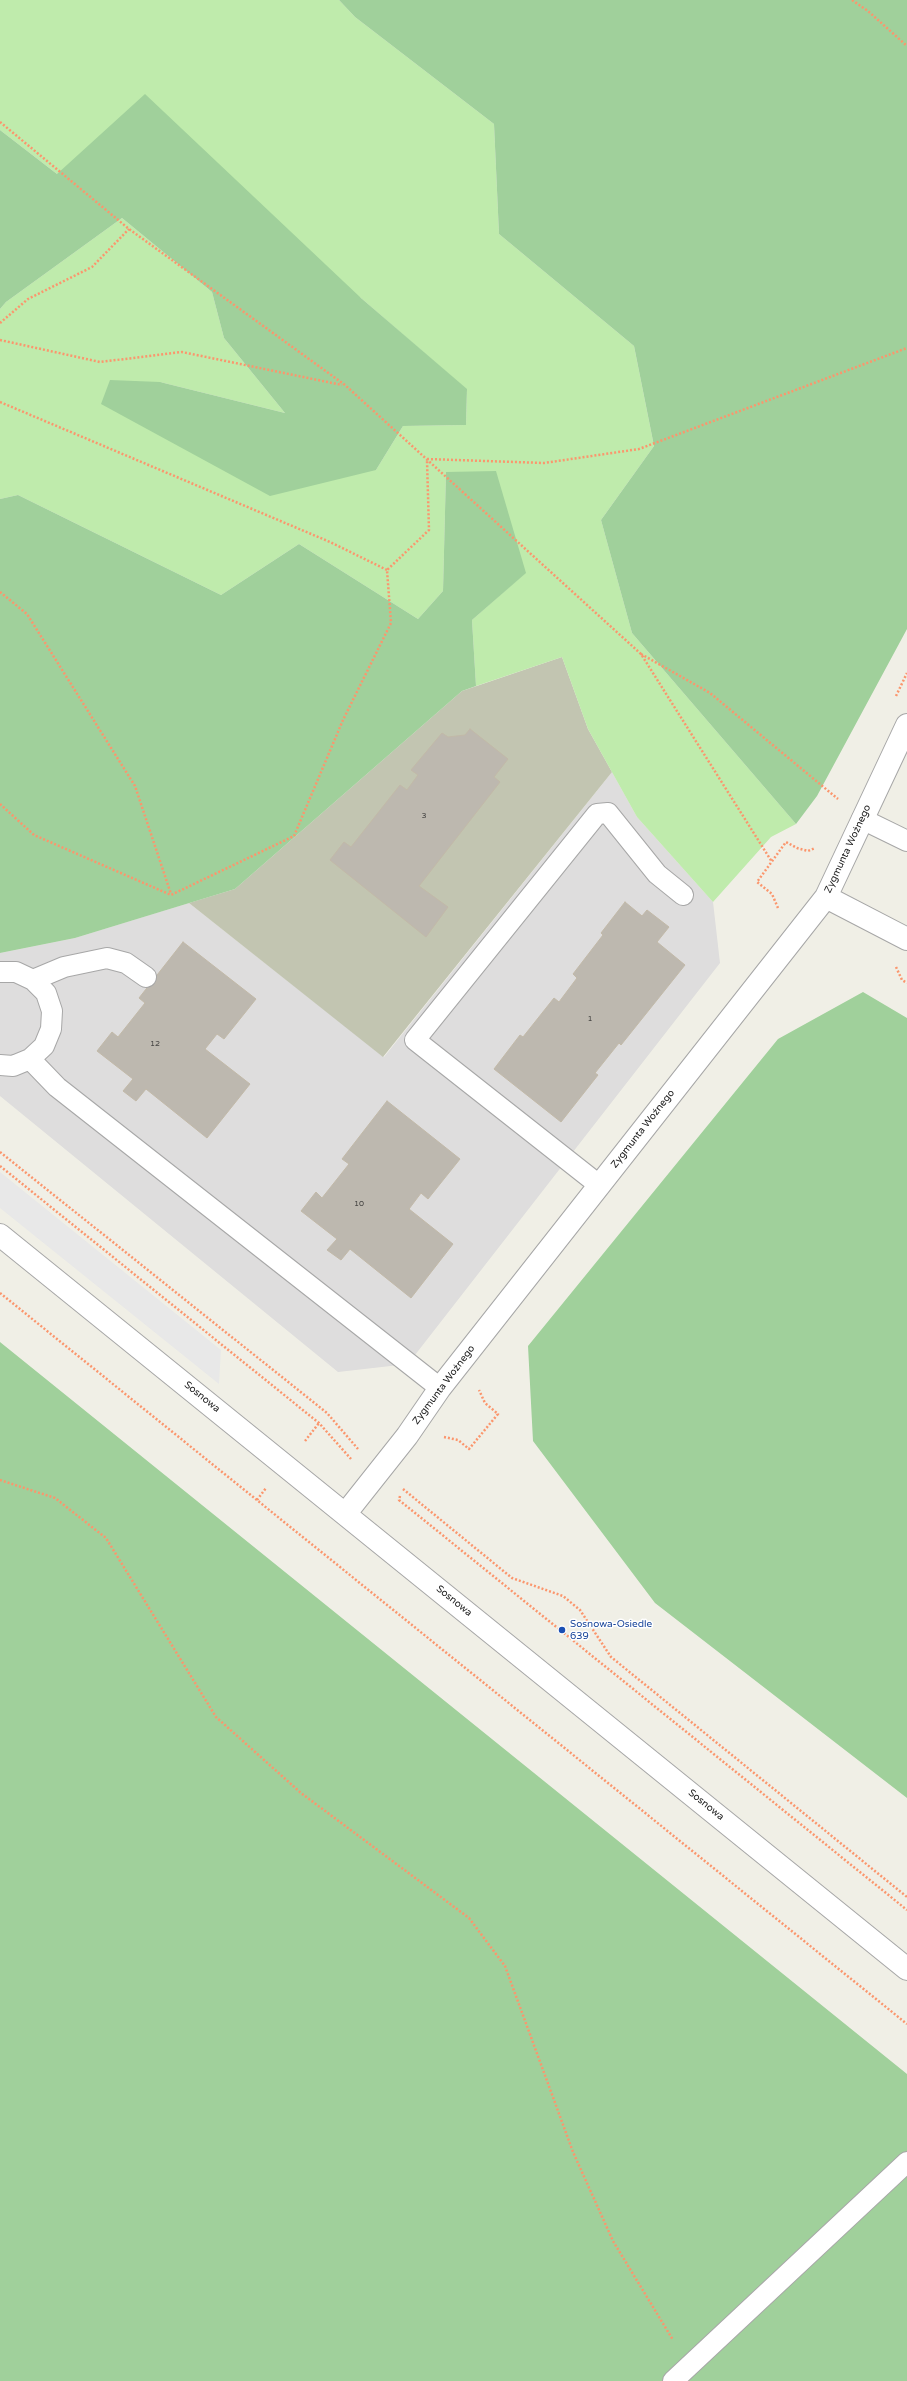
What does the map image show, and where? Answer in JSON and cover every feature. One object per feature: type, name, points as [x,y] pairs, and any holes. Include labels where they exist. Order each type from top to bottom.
[{"type":"street","name":"Zygmunta Woźnego","points":[[346,1513],[384,1466],[440,1388],[826,897],[907,725]]},
{"type":"street","points":[[826,897],[907,939]]},
{"type":"street","name":"Sosnowa","points":[[0,1235],[346,1513],[907,1969]]},
{"type":"lane","points":[[599,1185],[415,1040],[597,814],[608,813],[657,874],[683,895]]},
{"type":"lane","points":[[862,819],[907,841]]},
{"type":"lane","points":[[33,980],[64,967],[107,958],[126,963],[146,977]]},
{"type":"lane","points":[[0,972],[16,972],[33,980],[46,993],[52,1011],[51,1029],[44,1046],[30,1059],[13,1066],[0,1065]]},
{"type":"lane","points":[[30,1059],[57,1087],[440,1388]]},
{"type":"lane","points":[[673,2381],[907,2162]]},
{"type":"path","points":[[852,0],[868,11],[907,46]]},
{"type":"path","points":[[0,122],[128,229],[345,385],[641,654],[710,693],[839,799]]},
{"type":"path","points":[[0,323],[28,299],[92,267],[128,229]]},
{"type":"path","points":[[0,340],[100,362],[182,352],[345,385]]},
{"type":"path","points":[[426,459],[544,463],[639,449],[907,348]]},
{"type":"path","points":[[0,402],[330,542],[387,570]]},
{"type":"path","points":[[387,570],[429,530],[426,459]]},
{"type":"path","points":[[0,804],[34,835],[171,895],[294,836],[343,720],[392,623],[387,570]]},
{"type":"path","points":[[0,592],[27,614],[135,786],[171,895]]},
{"type":"path","points":[[641,654],[772,862]]},
{"type":"path","points":[[0,1152],[326,1413],[361,1452],[384,1466],[404,1475],[399,1500],[907,1910]]},
{"type":"path","points":[[0,1166],[320,1423],[351,1459],[361,1452]]},
{"type":"path","points":[[0,1293],[907,2024]]},
{"type":"path","points":[[0,1480],[55,1498],[106,1538],[216,1717],[301,1793],[469,1918],[505,1966],[573,2152],[613,2240],[689,2366]]},
{"type":"path","points":[[402,1488],[512,1578],[564,1596],[580,1610],[611,1657],[907,1897]]},
{"type":"shaded area","points":[[562,657],[588,729],[612,772],[383,1057],[189,903],[235,889],[462,691]]},
{"type":"shaded area","points":[[612,772],[637,817],[713,902],[720,963],[408,1364],[338,1372],[0,1096],[0,953],[75,938],[189,903],[384,1057]]},
{"type":"shaded area","points":[[0,1172],[221,1350],[219,1384],[0,1208]]},
{"type":"green space","points":[[0,0],[339,0],[355,17],[494,124],[499,234],[634,346],[654,446],[601,520],[632,633],[796,824],[771,837],[713,902],[637,817],[588,729],[562,657],[476,686],[472,620],[525,573],[446,472],[443,591],[418,619],[299,544],[221,595],[18,495],[0,499],[0,309],[6,302],[122,218],[212,292],[224,338],[285,413],[160,382],[376,470],[403,426],[466,425],[467,390],[361,298],[57,174],[0,130]]},
{"type":"green space","points":[[339,0],[907,0],[907,629],[817,796],[796,824],[632,633],[601,520],[654,446],[634,346],[499,234],[494,124],[355,17]]},
{"type":"green space","points":[[145,94],[361,298],[467,389],[466,425],[403,426],[376,470],[270,496],[101,404],[110,380],[160,382],[285,413],[224,338],[212,292],[122,218],[6,302],[0,309],[0,130],[57,174]]},
{"type":"green space","points":[[496,471],[526,573],[472,620],[476,686],[462,691],[235,889],[75,938],[0,953],[0,499],[18,495],[221,595],[299,544],[418,619],[443,591],[446,472]]},
{"type":"green space","points":[[863,992],[907,1018],[907,1798],[655,1603],[533,1441],[528,1346],[778,1039]]},
{"type":"green space","points":[[0,1342],[907,2074],[907,2381],[0,2381]]},
{"type":"building","points":[[470,729],[508,759],[494,777],[500,782],[419,886],[448,907],[426,937],[330,860],[344,842],[351,847],[400,785],[407,790],[418,775],[411,770],[442,733],[448,737],[465,735]]},
{"type":"building","points":[[625,902],[642,916],[647,910],[669,927],[657,942],[685,965],[621,1045],[619,1043],[595,1073],[598,1075],[561,1122],[494,1069],[520,1035],[523,1037],[554,998],[559,1002],[577,978],[573,974],[603,935],[601,933]]},
{"type":"building","points":[[183,942],[256,999],[224,1039],[217,1034],[205,1049],[250,1084],[207,1138],[146,1089],[136,1101],[123,1091],[133,1079],[97,1051],[112,1032],[118,1037],[145,1003],[139,998]]},
{"type":"building","points":[[387,1101],[460,1159],[428,1199],[421,1193],[409,1209],[453,1244],[411,1298],[350,1249],[341,1260],[327,1250],[337,1239],[301,1211],[316,1192],[322,1198],[349,1164],[342,1159]]},
{"type":"place","name":"Sosnowa-Osiedle 639","points":[[562,1630]]}]
